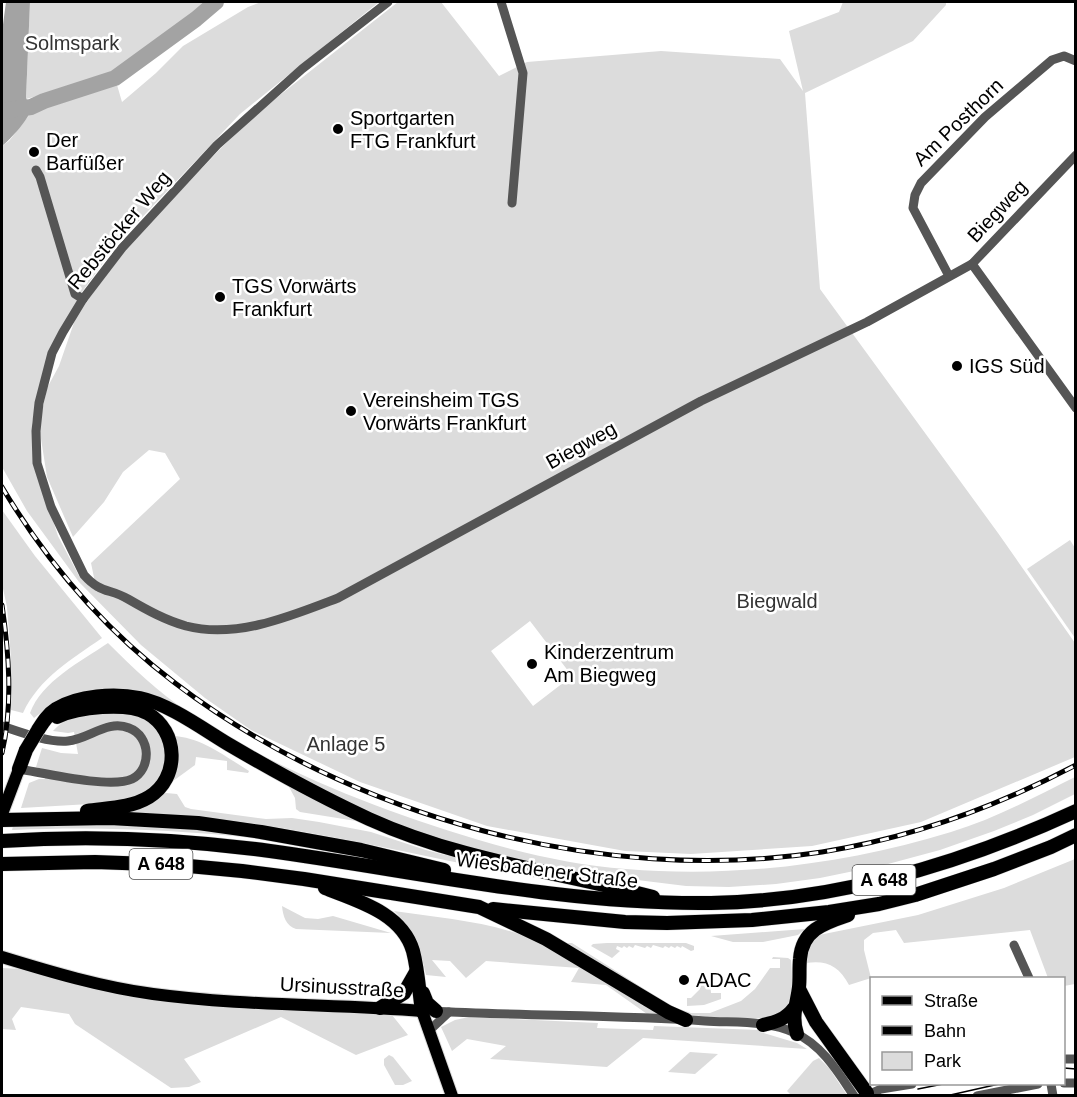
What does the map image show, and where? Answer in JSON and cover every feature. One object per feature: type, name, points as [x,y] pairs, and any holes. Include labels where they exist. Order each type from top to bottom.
[{"type":"highway","points":[[19,770],[26,750],[38,729],[56,709],[80,700],[123,696],[146,699],[276,772],[368,819],[391,828],[486,859],[682,903]]},
{"type":"highway","points":[[38,729],[56,717],[68,713],[114,708],[135,709],[148,714],[161,726],[168,736],[172,753],[169,773],[164,784],[144,799],[122,806],[38,818]]},
{"type":"highway","name":"Wiesbadener Straße","points":[[2,841],[157,840],[268,851],[492,885],[607,899],[714,903],[783,898],[895,878],[989,849],[1076,811]]},
{"type":"highway","points":[[2,820],[131,819],[261,832],[410,860],[492,885]]},
{"type":"highway","name":"Wiesbadener Straße","points":[[479,907],[625,922],[667,923],[752,920],[829,912],[879,904],[994,869],[1076,835]]},
{"type":"highway","name":"A 648","points":[[2,864],[95,862],[178,865],[304,879],[479,907]]},
{"type":"highway","points":[[304,879],[363,903],[396,923],[406,935],[416,967],[436,1011]]},
{"type":"highway","points":[[797,1034],[793,1023],[794,1008],[799,989],[801,950],[807,936],[829,922],[879,904]]},
{"type":"highway","points":[[479,907],[539,936],[668,1012],[686,1020]]},
{"type":"highway","points":[[380,1008],[404,993],[416,967]]},
{"type":"highway","points":[[799,989],[816,1022],[864,1095]]},
{"type":"highway","points":[[763,1025],[779,1021],[790,1014],[794,1008]]},
{"type":"main road","points":[[2,814],[19,770]]},
{"type":"main road","name":"Ursinusstraße","points":[[2,957],[99,984],[150,993],[199,999],[436,1011]]},
{"type":"main road","points":[[436,1011],[429,1017],[433,1027],[434,1044],[452,1095]]},
{"type":"main road","points":[[434,1044],[436,1011]]},
{"type":"street","name":"Rebstöcker Weg","points":[[74,556],[51,507],[37,464],[36,431],[39,403],[52,353],[63,332],[83,299],[122,248],[217,145],[302,69],[388,2]]},
{"type":"street","points":[[501,2],[523,73],[512,203]]},
{"type":"street","name":"Am Posthorn","points":[[949,276],[913,208],[915,195],[921,183],[985,117],[1052,60],[1064,56],[1076,61]]},
{"type":"street","name":"Biegweg","points":[[74,556],[84,575],[102,590],[121,595],[146,610],[187,626],[211,630],[275,621],[338,598],[691,406],[867,322],[972,264],[1076,155]]},
{"type":"street","points":[[36,171],[40,177],[75,294],[83,299]]},
{"type":"street","points":[[972,264],[1076,408]]},
{"type":"street","points":[[2,726],[41,737],[68,741],[104,729],[123,726],[138,733],[146,749],[140,774],[120,782],[19,770]]},
{"type":"street","points":[[1014,945],[1029,977]]},
{"type":"street","points":[[433,1027],[436,1011]]},
{"type":"street","name":"Ursinusstraße","points":[[436,1011],[686,1020],[763,1025],[784,1028],[797,1034]]},
{"type":"street","points":[[797,1034],[819,1049],[864,1095],[903,1085]]},
{"type":"street","points":[[977,1095],[1028,1085]]},
{"type":"street","points":[[891,1095],[898,1086]]},
{"type":"green space","name":"Solmspark","points":[[30,2],[205,2],[119,74],[26,99]]},
{"type":"green space","points":[[261,2],[379,2],[240,114],[116,245],[82,292],[41,383],[32,423],[37,472],[58,536],[79,576],[97,592],[91,563],[180,479],[165,453],[149,450],[123,472],[104,502],[73,537],[47,477],[39,426],[47,388],[59,366],[77,314],[130,244],[222,147],[261,110],[398,2],[441,2],[499,76],[527,62],[661,51],[780,59],[803,91],[789,31],[839,12],[843,2],[946,2],[946,5],[913,41],[805,93],[820,289],[998,533],[1075,643],[1075,757],[921,822],[812,846],[691,854],[625,851],[487,826],[360,782],[251,730],[205,698],[141,645],[79,582],[27,511],[2,467],[2,146],[9,141],[30,114],[115,78],[122,102],[183,46],[248,7]],"holes":[[[530,621],[572,676],[533,706],[491,651]]]},
{"type":"green space","points":[[2,510],[35,556],[102,638],[47,679],[23,713],[11,710],[11,659],[7,607],[2,584]]},
{"type":"green space","points":[[1070,540],[1075,548],[1075,638],[1027,569]]},
{"type":"green space","points":[[108,643],[166,696],[210,726],[259,754],[336,790],[475,839],[535,855],[596,866],[708,872],[790,866],[831,860],[871,853],[967,827],[1075,777],[1075,794],[1033,815],[940,850],[888,864],[820,878],[729,887],[686,886],[595,876],[499,857],[415,831],[341,800],[157,698],[43,711],[34,718],[30,713],[43,691],[63,673]]},
{"type":"green space","points":[[117,712],[140,715],[157,728],[168,753],[161,778],[142,795],[107,803],[21,808],[29,783],[45,779],[46,770],[36,767],[42,748],[61,753],[78,754],[74,732],[53,731],[74,717]]},
{"type":"green space","points":[[173,736],[203,744],[249,771],[248,773],[227,770],[227,761],[196,757],[195,765],[169,784]]},
{"type":"green space","points":[[290,785],[357,819],[356,821],[300,812],[296,809]]},
{"type":"green space","points":[[166,793],[177,794],[185,807],[191,809],[266,819],[292,818],[371,832],[445,855],[461,856],[566,883],[283,828],[210,818],[114,813]]},
{"type":"green space","points":[[131,824],[208,830],[279,841],[146,830],[79,828],[12,830],[13,826]]},
{"type":"green space","points":[[1075,859],[1075,984],[1065,986],[1065,977],[1048,977],[1030,930],[904,943],[896,930],[873,933],[864,940],[871,977],[849,985],[841,973],[832,966],[806,963],[807,948],[819,935],[918,915],[1004,888]]},
{"type":"green space","points":[[282,906],[305,918],[318,919],[333,916],[391,933],[296,929],[286,920]]},
{"type":"green space","points":[[394,911],[480,924],[530,938],[582,964],[665,1015],[647,1014],[606,985],[571,982],[579,968],[486,961],[466,978],[450,961],[432,960],[446,977],[426,975],[416,940]]},
{"type":"green space","points":[[805,929],[798,935],[763,942],[733,942],[711,936]]},
{"type":"green space","points":[[563,943],[572,943],[671,1006],[691,1013],[710,1013],[741,1001],[755,989],[770,968],[780,968],[780,959],[772,959],[773,957],[788,958],[791,960],[792,972],[790,999],[785,1009],[778,1014],[752,1019],[681,1013]]},
{"type":"green space","points":[[607,943],[686,943],[694,946],[694,950],[691,951],[682,946],[681,948],[665,946],[663,948],[653,945],[651,948],[647,946],[645,948],[635,945],[633,948],[624,946],[622,948],[617,946],[616,949],[620,951],[612,958],[591,946]]},
{"type":"green space","points":[[2,968],[22,969],[157,1001],[237,1008],[392,1015],[408,1035],[356,1055],[281,1017],[184,1059],[201,1082],[189,1087],[171,1088],[75,1024],[69,1014],[21,1007],[12,1019],[16,1030],[2,1029]]},
{"type":"green space","points":[[710,982],[711,993],[721,993],[721,999],[704,1005],[687,1006],[687,998],[691,998],[700,989],[700,983]]},
{"type":"green space","points":[[469,1017],[598,1023],[597,1028],[653,1030],[654,1026],[759,1030],[797,1043],[807,1049],[643,1038],[607,1067],[490,1059],[506,1046],[467,1039],[452,1051],[441,1027],[455,1020]]},
{"type":"green space","points":[[690,1052],[718,1054],[695,1074],[668,1072]]},
{"type":"green space","points":[[389,1055],[412,1081],[403,1085],[395,1085],[384,1065],[384,1059]]},
{"type":"green space","points":[[819,1058],[829,1068],[847,1095],[791,1095],[787,1091],[813,1061]]},
{"type":"shaded area","points":[[6,2],[30,2],[26,98],[31,111],[25,122],[2,146],[2,32]]},
{"type":"waterway","points":[[2,111],[31,107],[115,78],[216,2]]},
{"type":"tram line","points":[[1065,1068],[1076,1069]]},
{"type":"tram line","points":[[918,1089],[938,1085]]},
{"type":"tram line","points":[[946,1096],[995,1085]]},
{"type":"railway","points":[[2,487],[38,541],[79,593],[125,640],[175,683],[244,730],[319,771],[399,804],[482,831],[567,849],[653,859],[738,860],[822,852],[888,838],[952,819],[1015,794],[1076,765]]},
{"type":"railway","points":[[2,605],[9,679],[8,716],[2,753]]},
{"type":"place","name":"Sportgarten FTG Frankfurt","points":[[338,129]]},
{"type":"place","name":"Der Barfüßer","points":[[34,152]]},
{"type":"place","name":"TGS Vorwärts Frankfurt","points":[[220,297]]},
{"type":"place","name":"IGS Süd","points":[[957,366]]},
{"type":"place","name":"Vereinsheim TGS Vorwärts Frankfurt","points":[[351,411]]},
{"type":"place","name":"Kinderzentrum Am Biegweg","points":[[532,664]]},
{"type":"place","name":"ADAC","points":[[684,980]]},
{"type":"park label","name":"Biegwald","points":[[777,601]]},
{"type":"park label","name":"Anlage 5","points":[[346,744]]}]
